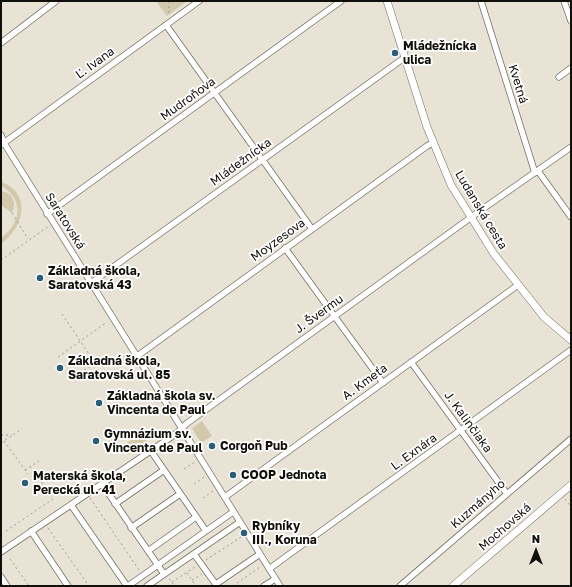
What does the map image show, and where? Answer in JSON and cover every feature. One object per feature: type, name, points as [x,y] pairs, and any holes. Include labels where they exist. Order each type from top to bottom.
[{"type":"street","points":[[1,43],[56,1]]},
{"type":"street","name":"Ľ. Ivana","points":[[2,144],[199,1]]},
{"type":"street","name":"Mudroňova","points":[[47,214],[215,94],[341,1]]},
{"type":"street","name":"Ludanská cesta","points":[[387,1],[404,58],[433,143],[451,185],[494,254],[544,316],[571,340]]},
{"type":"street","name":"Kvetná","points":[[481,1],[537,172],[571,217]]},
{"type":"street","points":[[564,1],[571,21]]},
{"type":"street","points":[[166,25],[312,229]]},
{"type":"street","name":"Mládežnícka","points":[[91,283],[404,58]]},
{"type":"street","points":[[559,77],[571,68]]},
{"type":"street","name":"Saratovská","points":[[1,135],[2,144],[91,283],[280,586]]},
{"type":"street","name":"Moyzesova","points":[[136,357],[285,248],[433,143]]},
{"type":"street","name":"J. Švermu","points":[[1,552],[182,429],[335,316],[571,147]]},
{"type":"street","points":[[285,248],[383,383]]},
{"type":"street","name":"A. Kmeťa","points":[[225,497],[518,285]]},
{"type":"street","name":"L. Exnára","points":[[269,570],[462,431],[571,350]]},
{"type":"street","name":"J. Kalinčiaka","points":[[411,362],[507,494]]},
{"type":"street","name":"Kuzmányho","points":[[400,586],[571,439]]},
{"type":"street","points":[[151,451],[206,531]]},
{"type":"street","points":[[115,504],[164,470]]},
{"type":"street","points":[[102,484],[164,574]]},
{"type":"street","name":"Mochovská","points":[[453,586],[571,485]]},
{"type":"street","points":[[131,528],[180,494]]},
{"type":"street","points":[[71,505],[127,586],[233,512]]},
{"type":"street","points":[[148,551],[196,517]]},
{"type":"street","points":[[150,585],[240,522]]},
{"type":"street","points":[[31,532],[68,586]]},
{"type":"street","points":[[194,554],[216,585],[260,554]]},
{"type":"street","points":[[1,577],[7,586]]},
{"type":"street","points":[[264,586],[275,579]]},
{"type":"path","points":[[169,1],[170,15]]},
{"type":"path","points":[[12,213],[29,240]]},
{"type":"path","points":[[1,260],[53,224]]},
{"type":"path","points":[[62,314],[95,363],[71,379]]},
{"type":"path","points":[[58,357],[107,322]]},
{"type":"path","points":[[1,443],[19,431]]},
{"type":"path","points":[[1,435],[12,436]]},
{"type":"path","points":[[4,441],[28,474]]},
{"type":"path","points":[[25,471],[39,461]]},
{"type":"path","points":[[184,469],[195,462]]},
{"type":"path","points":[[6,531],[53,499],[31,467]]},
{"type":"path","points":[[194,484],[204,477]]},
{"type":"path","points":[[203,498],[213,491]]},
{"type":"path","points":[[561,493],[571,507]]},
{"type":"path","points":[[87,494],[143,575]]},
{"type":"path","points":[[44,522],[89,586]]},
{"type":"path","points":[[172,582],[241,537]]},
{"type":"path","points":[[10,559],[29,586]]},
{"type":"path","points":[[232,586],[260,567]]},
{"type":"path","points":[[192,580],[206,571]]},
{"type":"path","points":[[187,572],[196,586]]},
{"type":"path","points":[[164,574],[175,586]]},
{"type":"shaded area","points":[[156,1],[187,1],[167,16]]},
{"type":"shaded area","points":[[1,182],[11,187],[18,194],[21,202],[21,212],[15,230],[1,244],[1,238],[13,226],[18,212],[17,204],[14,198],[9,191],[1,186]]},
{"type":"shaded area","points":[[1,191],[11,196],[13,199],[14,205],[12,213],[1,205]]},
{"type":"shaded area","points":[[202,421],[212,436],[201,443],[192,428]]},
{"type":"shaded area","points":[[141,433],[147,442],[129,454],[123,446]]},
{"type":"place","name":"Mládežnícka ulica","points":[[395,53]]},
{"type":"place","name":"Základná škola, Saratovská 43","points":[[40,278]]},
{"type":"place","name":"Základná škola, Saratovská ul. 85","points":[[60,368]]},
{"type":"place","name":"Základná škola sv. Vincenta de Paul","points":[[99,403]]},
{"type":"place","name":"Gymnázium sv. Vincenta de Paul","points":[[96,441]]},
{"type":"place","name":"Corgoň Pub","points":[[212,446]]},
{"type":"place","name":"COOP Jednota","points":[[233,475]]},
{"type":"place","name":"Materská škola, Perecká ul. 41","points":[[25,483]]},
{"type":"place","name":"Rybníky III., Koruna","points":[[244,533]]}]
